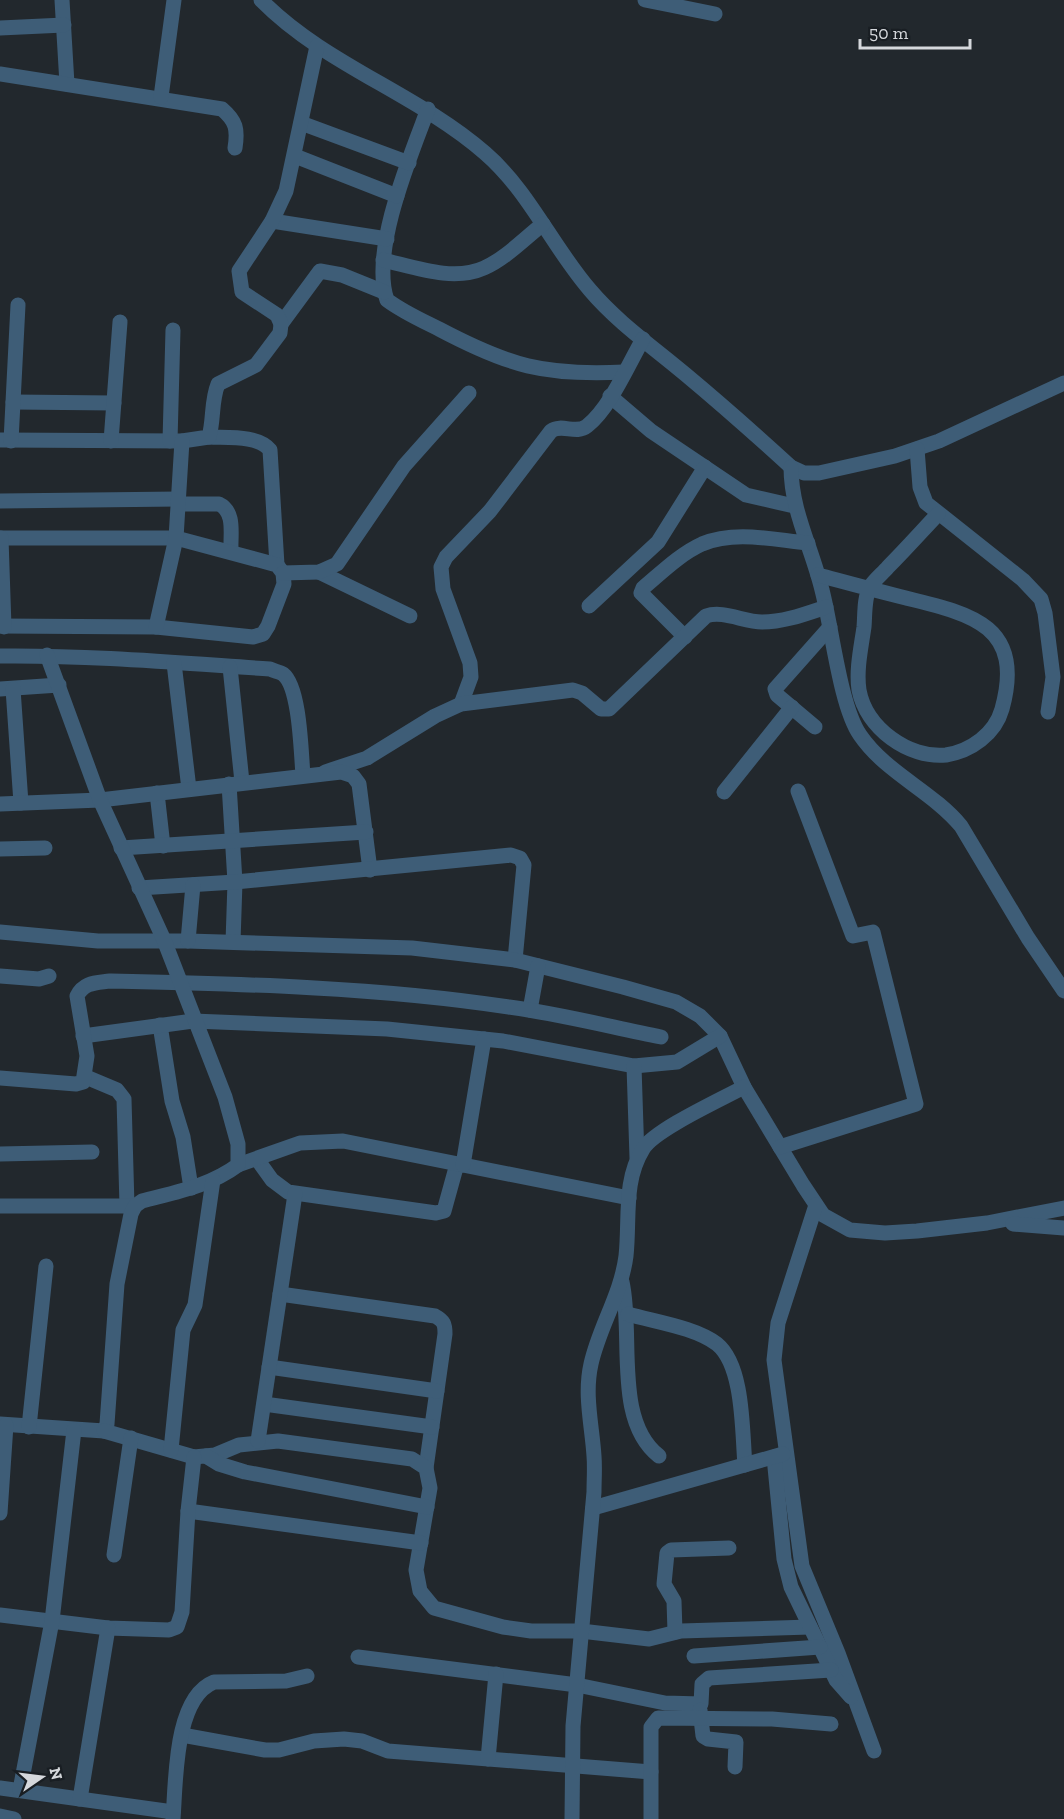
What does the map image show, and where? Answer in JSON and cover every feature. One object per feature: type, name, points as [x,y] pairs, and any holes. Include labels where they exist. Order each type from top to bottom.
[{"type":"street","points":[[62,0],[67,84]]},
{"type":"street","points":[[161,97],[174,0]]},
{"type":"street","points":[[261,0],[275,14],[317,46],[428,109],[487,155],[514,183],[590,290],[790,467],[804,473],[840,470],[917,449],[1064,383]]},
{"type":"street","points":[[645,0],[687,4],[715,14]]},
{"type":"street","points":[[0,28],[64,25]]},
{"type":"street","points":[[281,324],[277,315],[242,292],[239,271],[272,221],[286,191],[317,46]]},
{"type":"street","points":[[0,74],[161,97],[222,109],[233,119],[237,131],[235,148]]},
{"type":"street","points":[[428,109],[398,196],[387,239],[383,260],[384,292],[387,300],[394,306],[513,364],[568,374],[624,372]]},
{"type":"street","points":[[301,123],[409,162]]},
{"type":"street","points":[[295,156],[398,196]]},
{"type":"street","points":[[272,221],[387,239]]},
{"type":"street","points":[[383,260],[449,274],[473,271],[490,264],[543,224]]},
{"type":"street","points":[[209,437],[213,395],[218,384],[256,365],[280,333],[281,324],[320,271],[342,275],[384,292]]},
{"type":"street","points":[[18,305],[13,402],[6,440],[176,441],[209,437],[265,443],[270,450],[280,569],[284,584],[263,634],[243,637],[156,627],[2,626],[0,538],[176,538],[231,552],[280,569],[319,572],[410,616]]},
{"type":"street","points":[[111,441],[120,322]]},
{"type":"street","points":[[156,627],[176,538],[178,501],[173,330]]},
{"type":"street","points":[[461,704],[471,676],[470,663],[443,589],[441,567],[446,557],[490,511],[551,431],[562,427],[577,430],[585,428],[610,396],[643,339]]},
{"type":"street","points":[[319,572],[337,564],[345,555],[404,466],[469,393]]},
{"type":"street","points":[[610,396],[651,431],[746,495],[794,506]]},
{"type":"street","points":[[13,402],[114,403]]},
{"type":"street","points":[[917,449],[922,496],[938,514],[1023,580],[1041,599],[1045,613],[1053,677],[1048,712]]},
{"type":"street","points":[[589,606],[658,542],[705,467]]},
{"type":"street","points":[[790,467],[794,506],[818,575],[849,711],[859,735],[876,755],[949,811],[961,826],[1028,938],[1064,991]]},
{"type":"street","points":[[0,501],[178,501],[219,504],[230,516],[231,552]]},
{"type":"street","points":[[818,575],[869,588],[968,615],[983,622],[997,636],[1006,653],[1009,672],[1006,695],[1001,715],[992,730],[979,742],[948,755],[930,756],[914,753],[897,743],[868,713],[860,692],[858,670],[869,588],[938,514]]},
{"type":"street","points":[[685,637],[641,593],[643,588],[687,553],[702,544],[732,537],[808,543]]},
{"type":"street","points":[[325,772],[367,758],[435,716],[461,704],[573,690],[582,693],[601,709],[609,709],[706,616],[714,613],[763,622],[795,617],[826,607]]},
{"type":"street","points":[[815,727],[777,695],[775,689],[830,627]]},
{"type":"street","points":[[0,656],[47,656],[270,669],[283,674],[291,684],[303,775]]},
{"type":"street","points":[[47,656],[100,800],[164,940],[193,1021],[225,1097],[238,1144],[238,1164]]},
{"type":"street","points":[[174,663],[189,789]]},
{"type":"street","points":[[231,667],[236,783],[233,841],[234,942]]},
{"type":"street","points":[[21,803],[7,689],[59,686]]},
{"type":"street","points":[[724,792],[792,707]]},
{"type":"street","points":[[0,804],[100,800],[325,772],[341,772],[353,776],[360,784],[370,870]]},
{"type":"street","points":[[780,1147],[916,1104],[873,932],[853,936],[798,791]]},
{"type":"street","points":[[157,793],[163,846]]},
{"type":"street","points":[[121,848],[366,832]]},
{"type":"street","points":[[0,849],[45,848]]},
{"type":"street","points":[[139,888],[235,882],[511,855],[520,858],[524,865],[515,960]]},
{"type":"street","points":[[188,941],[193,885]]},
{"type":"street","points":[[0,932],[98,941],[164,940],[412,948],[515,960],[676,1002],[700,1016],[720,1036],[744,1087],[823,1215],[850,1230],[885,1233],[987,1223],[1064,1208]]},
{"type":"street","points":[[530,1010],[538,966]]},
{"type":"street","points":[[0,976],[39,979],[49,976]]},
{"type":"street","points":[[0,1078],[76,1084],[83,1082],[86,1077],[87,1056],[77,996],[81,988],[87,984],[110,981],[326,989],[530,1010],[661,1037]]},
{"type":"street","points":[[83,1036],[193,1021],[387,1029],[484,1039],[634,1066],[677,1062],[720,1036]]},
{"type":"street","points":[[160,1026],[172,1101],[183,1137],[191,1188]]},
{"type":"street","points":[[257,1159],[280,1188],[296,1194],[436,1214],[444,1211],[460,1164],[484,1039]]},
{"type":"street","points":[[634,1066],[637,1161]]},
{"type":"street","points":[[86,1077],[117,1090],[124,1099],[131,1206],[117,1284],[107,1424],[104,1431]]},
{"type":"street","points":[[572,1819],[572,1767],[577,1685],[593,1508],[594,1456],[588,1407],[590,1367],[597,1340],[616,1297],[626,1257],[630,1176],[644,1147],[660,1133],[744,1087]]},
{"type":"street","points":[[0,1206],[131,1206],[213,1180],[238,1164],[300,1143],[323,1141],[343,1141],[629,1198]]},
{"type":"street","points":[[0,1154],[92,1152]]},
{"type":"street","points":[[171,1450],[183,1330],[195,1305],[213,1180]]},
{"type":"street","points":[[258,1441],[296,1194]]},
{"type":"street","points":[[816,1205],[775,1341],[774,1360],[787,1574],[836,1680],[856,1701]]},
{"type":"street","points":[[987,1223],[1064,1228]]},
{"type":"street","points":[[29,1427],[46,1266]]},
{"type":"street","points":[[621,1276],[628,1314],[630,1396],[640,1434],[647,1446],[659,1456]]},
{"type":"street","points":[[280,1294],[435,1316],[445,1325],[426,1468],[430,1488],[416,1570],[420,1591],[434,1608],[503,1627],[531,1631],[581,1631],[656,1639],[675,1632],[810,1627]]},
{"type":"street","points":[[628,1314],[703,1336],[725,1353],[735,1376],[745,1465]]},
{"type":"street","points":[[269,1367],[437,1391]]},
{"type":"street","points":[[264,1404],[432,1427]]},
{"type":"street","points":[[0,1513],[3,1424],[104,1431],[200,1456],[246,1472],[427,1507]]},
{"type":"street","points":[[20,1790],[52,1622],[74,1430]]},
{"type":"street","points":[[114,1555],[131,1438]]},
{"type":"street","points":[[200,1456],[258,1441],[278,1441],[412,1459],[426,1468]]},
{"type":"street","points":[[593,1508],[780,1455]]},
{"type":"street","points":[[780,1455],[802,1566],[874,1751]]},
{"type":"street","points":[[0,1615],[108,1628],[169,1630],[177,1628],[182,1612],[188,1510],[200,1456]]},
{"type":"street","points":[[188,1510],[421,1543]]},
{"type":"street","points":[[675,1632],[674,1601],[664,1584],[667,1553],[671,1550],[729,1548]]},
{"type":"street","points":[[80,1799],[108,1628]]},
{"type":"street","points":[[694,1656],[820,1647]]},
{"type":"street","points":[[358,1657],[577,1685],[700,1711],[831,1724]]},
{"type":"street","points":[[735,1767],[736,1742],[708,1739],[703,1736],[700,1711],[702,1684],[710,1678],[831,1670]]},
{"type":"street","points":[[488,1759],[496,1674]]},
{"type":"street","points":[[0,1788],[80,1799],[173,1816],[182,1735],[189,1706],[204,1686],[230,1681],[286,1681],[308,1676]]},
{"type":"street","points":[[651,1819],[651,1727],[653,1721],[658,1718],[700,1711]]},
{"type":"street","points":[[182,1735],[265,1750],[314,1741],[353,1740],[388,1751],[651,1772]]},
{"type":"street","points":[[0,1816],[15,1819]]}]
